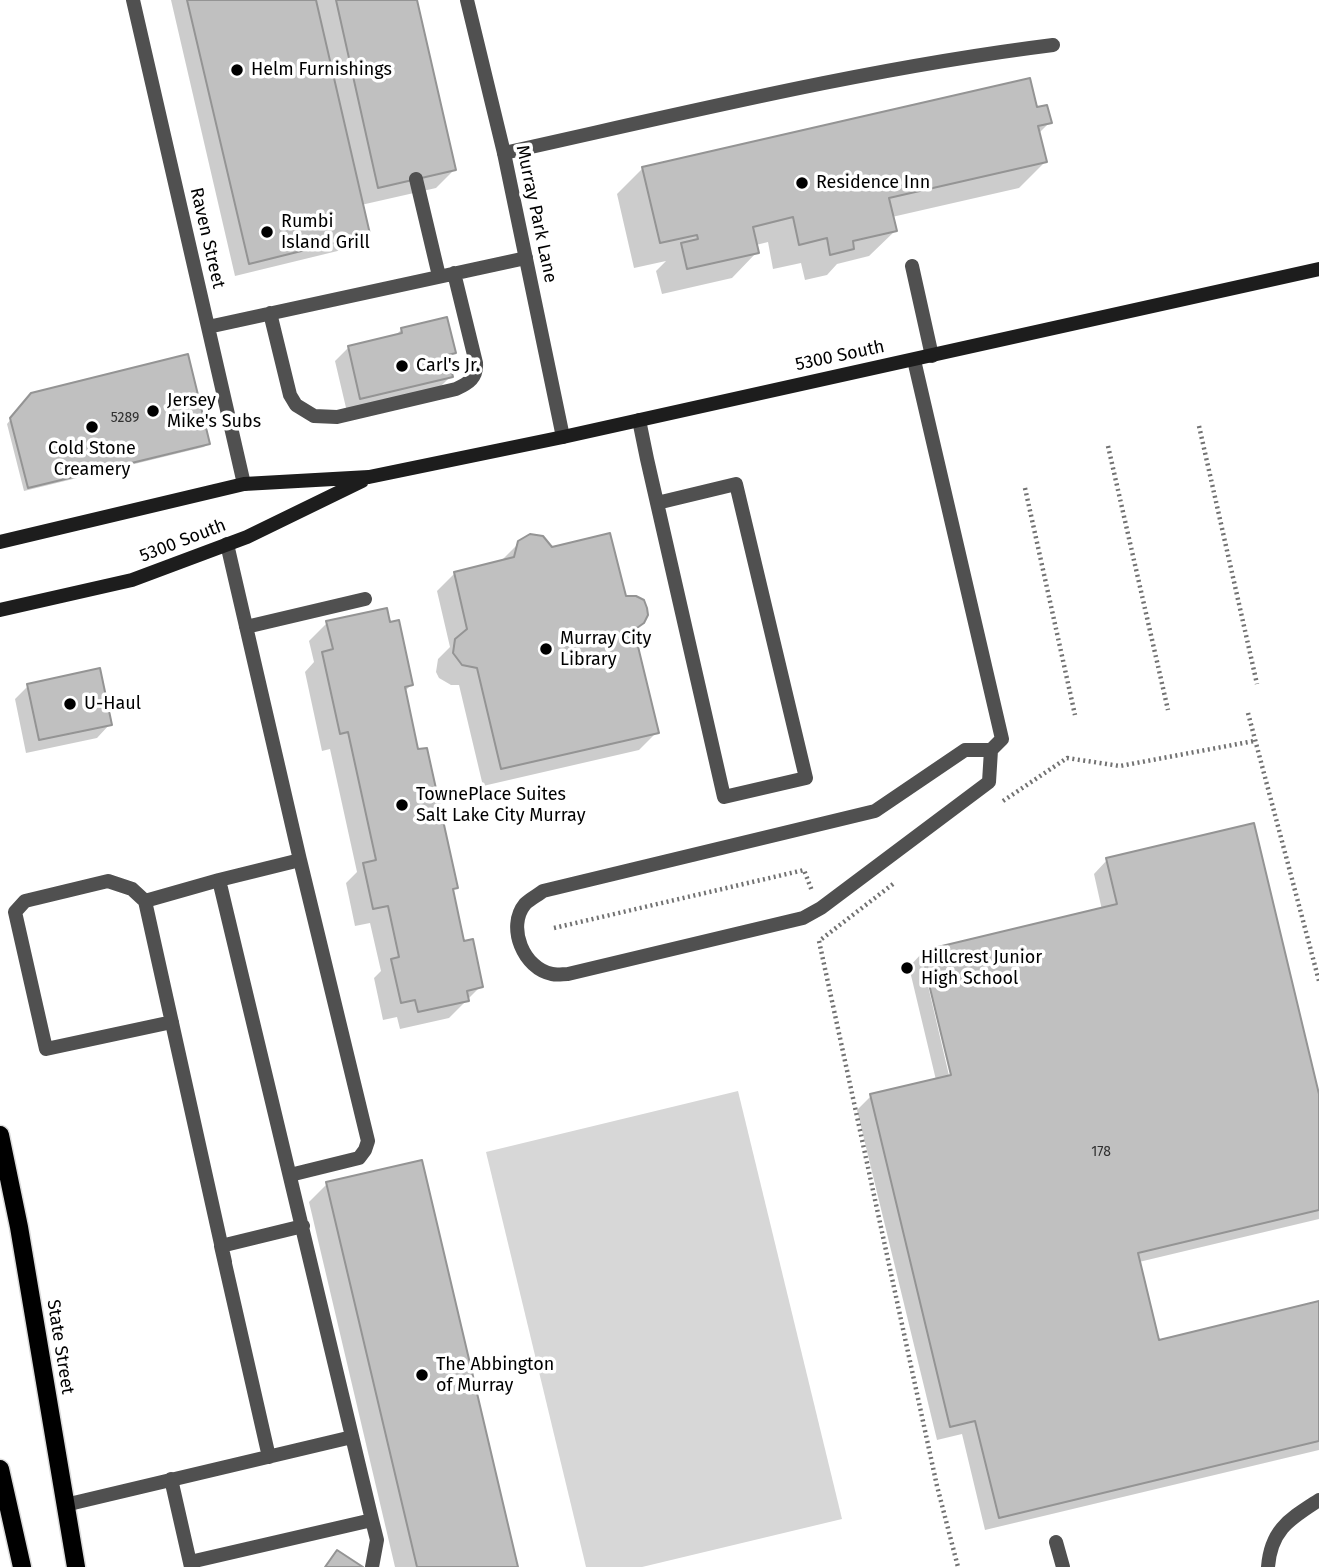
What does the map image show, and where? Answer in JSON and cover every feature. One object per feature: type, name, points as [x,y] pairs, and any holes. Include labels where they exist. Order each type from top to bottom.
[{"type":"main road","name":"5300 South","points":[[0,542],[244,484],[369,477],[563,437],[1319,269]]},
{"type":"main road","name":"5300 South","points":[[0,610],[132,580],[247,537],[369,477]]},
{"type":"main road","name":"State Street","points":[[0,1135],[19,1227],[76,1567]]},
{"type":"main road","points":[[0,1469],[22,1567]]},
{"type":"street","name":"Raven Street","points":[[134,0],[244,484]]},
{"type":"street","name":"Murray Park Lane","points":[[467,0],[504,153],[563,437]]},
{"type":"street","points":[[504,153],[800,89],[984,54],[1053,45]]},
{"type":"street","points":[[416,180],[439,276]]},
{"type":"street","points":[[208,327],[526,258]]},
{"type":"street","points":[[912,266],[932,356]]},
{"type":"street","points":[[270,313],[286,386],[296,405],[314,416],[337,416],[456,389],[473,379],[476,363],[454,273]]},
{"type":"street","points":[[914,360],[1003,739],[991,750],[965,750],[876,811],[543,891],[525,905],[517,920],[518,937],[524,952],[534,966],[551,975],[568,974],[803,918],[821,908],[989,782],[991,750]]},
{"type":"street","points":[[639,420],[657,503],[724,797],[806,778],[736,484],[657,503]]},
{"type":"street","points":[[227,544],[368,1141],[359,1158],[290,1175]]},
{"type":"street","points":[[246,627],[365,599]]},
{"type":"street","points":[[145,901],[300,860]]},
{"type":"street","points":[[219,880],[377,1540],[372,1567]]},
{"type":"street","points":[[172,1022],[46,1049],[15,912],[25,901],[108,881],[132,889],[145,901],[172,1022],[221,1246],[269,1457]]},
{"type":"street","points":[[221,1246],[303,1226]]},
{"type":"street","points":[[65,1505],[352,1437]]},
{"type":"street","points":[[171,1479],[190,1564],[372,1520]]},
{"type":"street","points":[[1268,1567],[1269,1550],[1280,1528],[1319,1500]]},
{"type":"street","points":[[1056,1542],[1063,1567]]},
{"type":"path","points":[[1199,426],[1257,684]]},
{"type":"path","points":[[1108,446],[1168,710]]},
{"type":"path","points":[[1025,488],[1075,715]]},
{"type":"path","points":[[1248,713],[1319,981]]},
{"type":"path","points":[[993,808],[1067,758],[1120,766],[1254,741]]},
{"type":"path","points":[[554,928],[804,870],[813,892]]},
{"type":"path","points":[[898,880],[819,941],[937,1486],[958,1567]]},
{"type":"shaded area","points":[[738,1091],[842,1519],[642,1567],[586,1567],[486,1152]]},
{"type":"building","points":[[187,0],[316,0],[370,234],[249,264]]},
{"type":"building","points":[[336,0],[417,0],[456,170],[378,188]]},
{"type":"building","name":"Residence Inn","points":[[1030,78],[1037,107],[1047,105],[1052,123],[1038,126],[1047,162],[889,198],[897,231],[853,241],[854,249],[830,255],[827,238],[799,245],[793,217],[753,227],[759,253],[687,269],[681,243],[698,239],[697,235],[660,243],[642,167]]},
{"type":"building","name":"Carl's Jr.","points":[[447,317],[456,353],[448,355],[453,377],[360,399],[348,346],[402,333],[401,328]]},
{"type":"building","points":[[188,354],[210,444],[28,488],[10,418],[31,393]]},
{"type":"building","name":"Murray City Library","points":[[610,533],[626,596],[636,596],[644,600],[647,608],[648,615],[644,623],[634,630],[659,733],[501,769],[477,668],[462,665],[453,653],[455,639],[467,629],[454,572],[514,557],[518,541],[530,534],[543,536],[552,547]]},
{"type":"building","name":"TownePlace Suites Salt Lake City Murray","points":[[387,608],[390,622],[399,620],[413,685],[405,687],[418,749],[427,748],[458,888],[453,889],[464,941],[473,939],[483,987],[467,991],[469,1001],[418,1012],[415,1000],[401,1003],[391,959],[399,957],[388,906],[373,909],[363,863],[376,860],[348,732],[340,734],[322,652],[333,649],[326,621]]},
{"type":"building","name":"U-Haul","points":[[100,668],[112,725],[39,740],[27,684]]},
{"type":"building","name":"Hillcrest Junior High School","points":[[1254,823],[1319,1094],[1319,1210],[1138,1253],[1159,1340],[1319,1301],[1319,1441],[999,1518],[975,1421],[950,1427],[870,1094],[951,1075],[921,951],[1117,904],[1106,858]]},
{"type":"building","name":"The Abbington of Murray","points":[[422,1160],[518,1567],[417,1567],[326,1182]]},
{"type":"building","points":[[337,1550],[363,1567],[325,1567]]},
{"type":"place","name":"Helm Furnishings","points":[[237,70]]},
{"type":"place","name":"Residence Inn","points":[[802,183]]},
{"type":"place","name":"Rumbi Island Grill","points":[[267,232]]},
{"type":"place","name":"Carl's Jr.","points":[[402,366]]},
{"type":"place","name":"Jersey Mike's Subs","points":[[153,411]]},
{"type":"place","name":"Cold Stone Creamery","points":[[92,427]]},
{"type":"place","name":"Murray City Library","points":[[546,649]]},
{"type":"place","name":"U-Haul","points":[[70,704]]},
{"type":"place","name":"TownePlace Suites Salt Lake City Murray","points":[[402,805]]},
{"type":"place","name":"Hillcrest Junior High School","points":[[907,968]]},
{"type":"place","name":"The Abbington of Murray","points":[[422,1375]]}]
